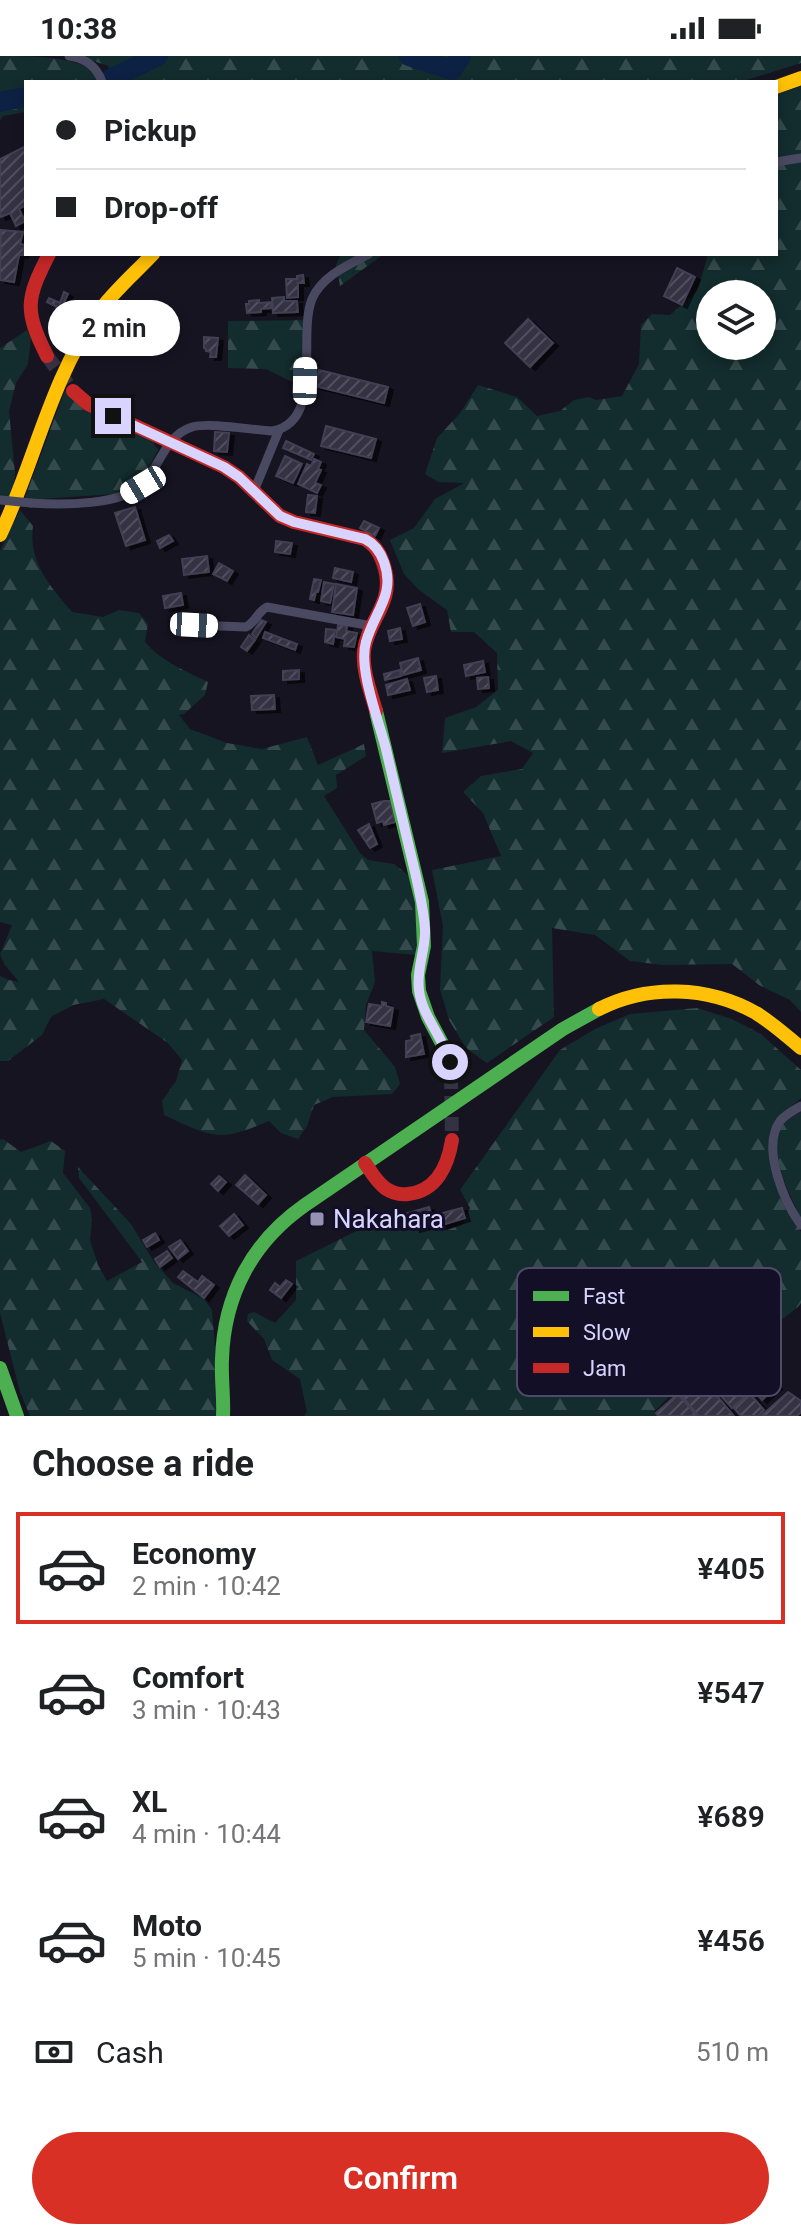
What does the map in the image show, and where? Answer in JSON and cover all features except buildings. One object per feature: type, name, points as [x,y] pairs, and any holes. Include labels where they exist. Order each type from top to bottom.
[{"type":"main road","points":[[778,86],[801,78]]},
{"type":"main road","points":[[47,356],[33,329],[28,310],[32,288],[48,256]]},
{"type":"main road","points":[[0,535],[56,390],[80,343],[99,312],[151,256]]},
{"type":"main road","points":[[73,391],[88,404],[224,467],[280,516],[365,539],[381,555],[388,591],[364,652],[365,670],[422,902],[424,946],[418,975],[419,991],[428,1017],[447,1053],[451,1075]]},
{"type":"main road","points":[[223,1416],[222,1360],[229,1311],[253,1254],[277,1226],[563,1029],[625,998],[678,991],[727,1000],[758,1015],[801,1048]]},
{"type":"main road","points":[[365,1163],[389,1191],[402,1195],[421,1191],[441,1175],[447,1164],[452,1140]]},
{"type":"main road","points":[[222,1360],[232,1388],[233,1416]]},
{"type":"main road","points":[[0,1368],[17,1416]]},
{"type":"main road","points":[[0,1395],[10,1416]]},
{"type":"street","points":[[69,56],[80,58],[92,66],[101,79]]},
{"type":"street","points":[[778,162],[801,158]]},
{"type":"street","points":[[0,500],[74,503],[115,498],[143,485],[170,442],[188,428],[202,426],[272,431],[293,421],[300,412],[304,397],[306,335],[312,299],[330,276],[365,256]]},
{"type":"street","points":[[254,491],[279,430]]},
{"type":"street","points":[[194,625],[246,627],[253,624],[260,611],[267,607],[372,626]]},
{"type":"street","points":[[801,1106],[780,1121],[773,1144],[776,1172],[801,1225]]},
{"type":"green space","points":[[0,56],[69,61],[90,68],[102,80],[24,80],[24,112],[3,116],[0,120]]},
{"type":"green space","points":[[79,56],[801,56],[801,63],[746,80],[115,80],[108,66]]},
{"type":"green space","points":[[801,86],[801,1012],[790,1000],[759,985],[732,964],[662,965],[630,961],[595,935],[552,928],[554,1017],[487,1063],[466,1048],[449,1020],[440,989],[443,926],[432,870],[501,856],[483,813],[463,792],[481,776],[522,769],[533,753],[511,741],[442,753],[445,718],[476,707],[498,690],[497,653],[474,632],[451,632],[447,610],[419,590],[404,574],[390,540],[414,528],[435,499],[464,483],[438,482],[425,474],[437,438],[460,413],[478,385],[517,397],[537,416],[560,411],[574,400],[622,396],[639,364],[641,325],[652,314],[670,315],[696,292],[696,360],[776,360],[776,280],[701,280],[707,256],[778,256],[778,94]]},
{"type":"green space","points":[[340,256],[381,256],[340,286],[336,265]]},
{"type":"green space","points":[[308,320],[305,383],[296,384],[266,369],[228,368],[228,321]]},
{"type":"green space","points":[[27,330],[31,338],[28,364],[16,383],[9,411],[14,486],[9,498],[0,497],[0,348]]},
{"type":"green space","points":[[65,390],[83,407],[152,441],[158,450],[140,484],[115,494],[24,500]]},
{"type":"green space","points":[[20,510],[33,526],[34,551],[42,573],[72,612],[103,617],[119,610],[139,613],[148,624],[145,642],[151,649],[208,682],[205,695],[179,715],[190,729],[227,743],[262,749],[307,737],[318,765],[364,744],[366,756],[336,775],[337,788],[324,796],[360,853],[368,860],[394,864],[411,877],[418,921],[417,955],[372,951],[375,982],[366,1005],[364,1030],[395,1067],[400,1084],[392,1094],[333,1097],[314,1105],[307,1126],[298,1139],[281,1133],[269,1121],[225,1135],[198,1130],[164,1115],[162,1101],[176,1081],[182,1060],[168,1043],[104,999],[73,1005],[51,1017],[42,1035],[8,1061],[0,1061],[0,976],[19,982],[0,954],[12,925],[0,922],[0,551]]},
{"type":"green space","points":[[697,1008],[732,1019],[761,1034],[801,1070],[801,1098],[777,1118],[770,1131],[769,1145],[770,1165],[786,1210],[801,1232],[801,1303],[798,1307],[781,1320],[781,1268],[517,1268],[517,1396],[669,1396],[654,1412],[657,1416],[304,1416],[307,1412],[300,1379],[272,1360],[264,1339],[247,1321],[248,1314],[254,1312],[275,1323],[296,1300],[296,1261],[387,1216],[398,1230],[447,1230],[462,1225],[470,1208],[460,1190],[560,1050],[595,1029],[630,1014]]},
{"type":"green space","points":[[801,1112],[801,1218],[778,1161],[777,1137],[781,1127]]},
{"type":"green space","points":[[0,1140],[21,1152],[51,1141],[65,1151],[63,1173],[90,1208],[90,1240],[107,1281],[142,1262],[79,1178],[78,1167],[131,1224],[154,1262],[173,1283],[204,1299],[212,1310],[217,1416],[30,1416],[20,1392],[0,1313]]},
{"type":"waterway","points":[[108,80],[158,56]]},
{"type":"waterway","points":[[409,56],[452,70],[461,56]]},
{"type":"waterway","points":[[0,102],[24,97]]},
{"type":"tunnel","points":[[47,356],[73,391]]},
{"type":"tunnel","points":[[451,1075],[452,1140]]},
{"type":"traffic: fast","points":[[376,711],[422,902],[424,946],[418,975],[419,991],[428,1017],[447,1053],[451,1075]]},
{"type":"traffic: fast","points":[[223,1416],[222,1359],[228,1313],[244,1272],[270,1236],[305,1205],[563,1029],[599,1009]]},
{"type":"traffic: fast","points":[[0,1368],[17,1416]]},
{"type":"traffic: slow","points":[[778,86],[801,78]]},
{"type":"traffic: slow","points":[[0,535],[55,393],[81,339],[104,305],[151,256]]},
{"type":"traffic: slow","points":[[599,1009],[637,995],[698,993],[718,997],[756,1013],[801,1048]]},
{"type":"traffic: jam","points":[[47,356],[34,327],[31,305],[36,282],[48,256]]},
{"type":"traffic: jam","points":[[73,391],[88,404],[224,467],[280,516],[365,539],[373,545],[382,560],[387,581],[383,602],[364,651],[366,674],[376,711]]},
{"type":"traffic: jam","points":[[365,1163],[388,1190],[402,1194],[418,1192],[427,1188],[439,1175],[448,1159],[452,1140]]},
{"type":"place","name":"Nakahara","points":[[317,1219]]},
{"type":"route","points":[[113,416],[224,467],[280,516],[365,539],[381,555],[386,568],[388,591],[366,642],[365,670],[422,902],[425,929],[418,975],[419,991],[450,1062]]}]
